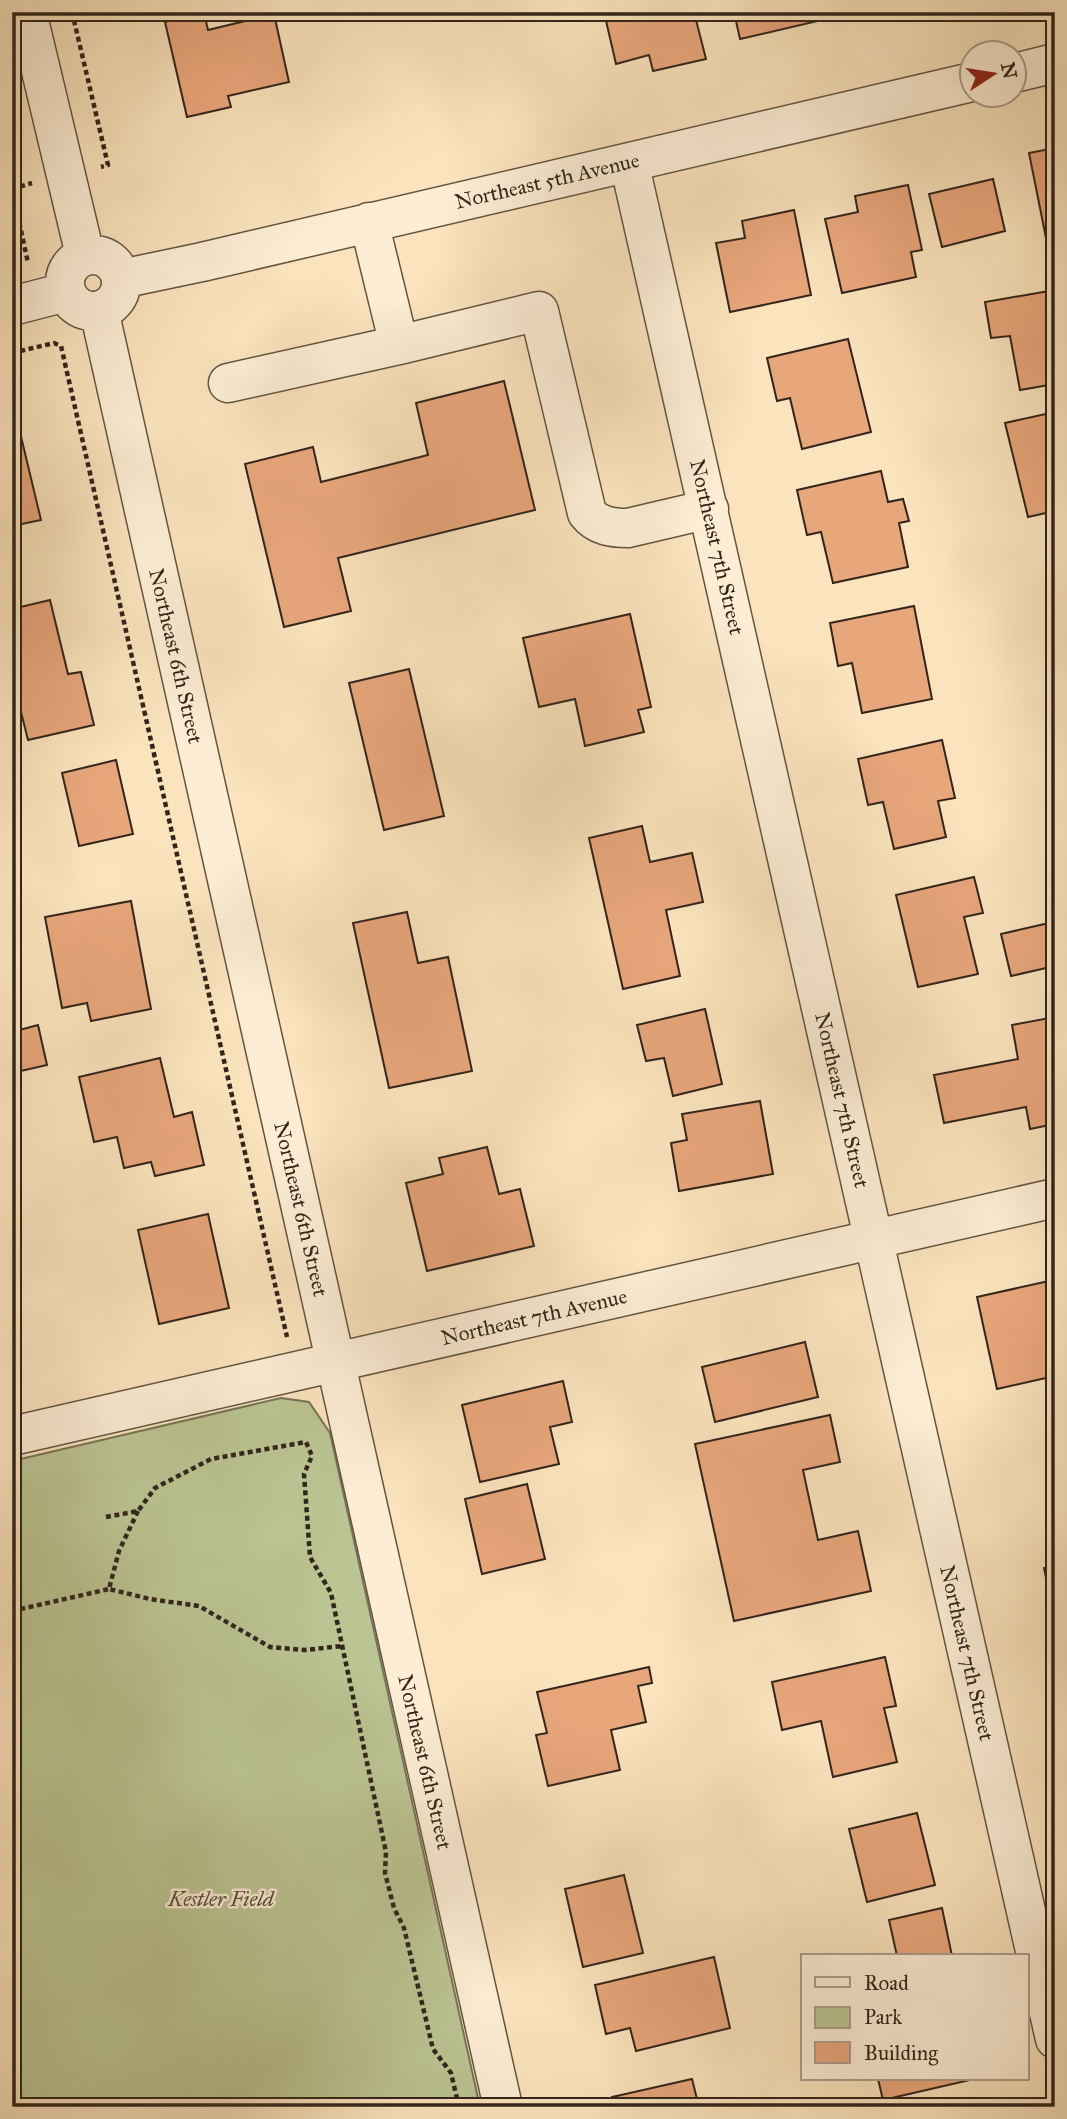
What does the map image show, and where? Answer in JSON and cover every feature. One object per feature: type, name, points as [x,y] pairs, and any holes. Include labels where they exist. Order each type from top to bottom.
[{"type":"street","points":[[27,12],[85,255]]},
{"type":"street","points":[[1028,70],[1055,63]]},
{"type":"street","name":"Northeast 5th Avenue","points":[[121,279],[958,85]]},
{"type":"street","name":"Northeast 7th Street","points":[[629,162],[874,1239],[1039,1899],[1055,2039]]},
{"type":"street","points":[[369,222],[399,345]]},
{"type":"street","points":[[85,255],[104,256],[118,270],[121,279],[121,287],[113,302],[99,310],[76,306],[66,292],[65,274],[70,265],[85,255]]},
{"type":"street","points":[[12,306],[66,292]]},
{"type":"street","name":"Northeast 6th Street","points":[[99,310],[503,2107]]},
{"type":"street","points":[[228,383],[539,312],[587,513],[592,520],[614,528],[628,528],[709,509]]},
{"type":"street","name":"Northeast 7th Avenue","points":[[12,1436],[1055,1198]]},
{"type":"path","points":[[12,189],[29,262],[21,264]]},
{"type":"path","points":[[12,353],[54,343],[61,346],[295,1372]]},
{"type":"path","points":[[109,1589],[119,1551],[138,1511],[155,1488],[211,1459],[306,1442],[312,1456],[304,1474],[310,1557],[331,1593],[386,1852],[385,1873],[394,1908],[404,1928],[433,2049],[451,2073],[459,2107]]},
{"type":"path","points":[[106,1517],[138,1511]]},
{"type":"path","points":[[12,1611],[109,1589],[150,1599],[199,1606],[270,1647],[305,1650],[342,1646]]},
{"type":"green space","name":"Kestler Field","points":[[281,1398],[309,1402],[330,1433],[480,2107],[12,2107],[12,1461]]},
{"type":"building","points":[[604,12],[694,12],[706,59],[653,71],[649,55],[616,64]]},
{"type":"building","points":[[734,12],[821,12],[822,20],[740,39]]},
{"type":"building","points":[[204,13],[208,30],[274,14],[289,82],[228,96],[231,107],[187,117],[165,22]]},
{"type":"building","points":[[1055,148],[1055,242],[1047,243],[1029,153]]},
{"type":"building","points":[[993,179],[1005,231],[942,247],[929,194]]},
{"type":"building","points":[[908,185],[922,250],[911,252],[916,277],[842,293],[825,219],[858,212],[855,196]]},
{"type":"building","points":[[794,210],[811,295],[730,312],[716,243],[745,238],[742,221]]},
{"type":"building","points":[[1055,290],[1055,384],[1020,390],[1010,336],[991,338],[985,302]]},
{"type":"building","points":[[848,339],[871,432],[802,449],[790,398],[777,401],[767,358]]},
{"type":"building","points":[[504,381],[535,510],[338,558],[351,611],[284,627],[245,464],[313,447],[321,482],[428,455],[416,403]]},
{"type":"building","points":[[12,399],[41,520],[12,526]]},
{"type":"building","points":[[1055,412],[1055,511],[1028,517],[1005,423]]},
{"type":"building","points":[[881,471],[888,502],[903,499],[909,521],[899,523],[908,567],[833,583],[821,532],[807,535],[797,490]]},
{"type":"building","points":[[50,600],[68,674],[81,672],[94,725],[28,740],[18,700],[12,701],[12,609]]},
{"type":"building","points":[[914,606],[932,699],[862,713],[852,663],[838,666],[830,623]]},
{"type":"building","points":[[630,614],[651,707],[638,710],[644,732],[585,746],[575,699],[539,707],[523,638]]},
{"type":"building","points":[[409,669],[444,816],[384,830],[349,683]]},
{"type":"building","points":[[942,740],[955,798],[938,801],[946,837],[894,849],[883,802],[868,805],[858,759]]},
{"type":"building","points":[[116,760],[133,834],[79,846],[62,773]]},
{"type":"building","points":[[642,826],[650,862],[692,853],[703,902],[666,910],[680,976],[623,989],[589,838]]},
{"type":"building","points":[[974,877],[983,913],[964,917],[978,974],[918,987],[896,895]]},
{"type":"building","points":[[131,901],[151,1009],[91,1021],[87,1003],[62,1008],[45,917]]},
{"type":"building","points":[[407,912],[418,963],[448,957],[472,1071],[389,1088],[353,923]]},
{"type":"building","points":[[1049,923],[1055,947],[1055,966],[1011,976],[1001,934]]},
{"type":"building","points":[[705,1009],[722,1084],[673,1096],[664,1058],[646,1061],[637,1025]]},
{"type":"building","points":[[1055,1017],[1055,1124],[1030,1129],[1026,1107],[944,1123],[934,1075],[1018,1059],[1012,1025]]},
{"type":"building","points":[[38,1025],[47,1065],[12,1073],[12,1032]]},
{"type":"building","points":[[160,1058],[174,1117],[192,1112],[204,1165],[155,1176],[151,1162],[124,1168],[117,1137],[94,1142],[79,1077]]},
{"type":"building","points":[[760,1101],[773,1174],[679,1191],[671,1143],[687,1140],[682,1114]]},
{"type":"building","points":[[487,1147],[499,1194],[520,1189],[534,1246],[427,1271],[406,1183],[443,1174],[439,1158]]},
{"type":"building","points":[[208,1214],[229,1308],[159,1324],[138,1230]]},
{"type":"building","points":[[1055,1266],[1055,1376],[997,1389],[977,1297],[1049,1281],[1046,1268]]},
{"type":"building","points":[[805,1342],[818,1397],[715,1422],[702,1367]]},
{"type":"building","points":[[563,1381],[572,1422],[550,1427],[559,1464],[480,1482],[462,1405]]},
{"type":"building","points":[[830,1415],[840,1462],[803,1470],[818,1540],[858,1531],[871,1591],[734,1621],[695,1444]]},
{"type":"building","points":[[527,1484],[545,1559],[482,1574],[465,1499]]},
{"type":"building","points":[[1055,1505],[1055,1539],[1047,1507]]},
{"type":"building","points":[[1055,1566],[1055,1596],[1050,1597],[1044,1568]]},
{"type":"building","points":[[885,1657],[896,1706],[884,1708],[897,1762],[833,1777],[821,1721],[782,1730],[772,1682]]},
{"type":"building","points":[[649,1667],[652,1683],[638,1686],[646,1722],[611,1730],[620,1770],[548,1786],[536,1735],[547,1733],[537,1692]]},
{"type":"building","points":[[917,1813],[935,1885],[867,1902],[849,1829]]},
{"type":"building","points":[[624,1875],[643,1953],[583,1967],[565,1889]]},
{"type":"building","points":[[942,1908],[952,1954],[897,1954],[889,1920]]},
{"type":"building","points":[[714,1957],[730,2028],[636,2051],[630,2028],[606,2034],[595,1985]]},
{"type":"building","points":[[692,2079],[699,2107],[614,2107],[612,2097]]},
{"type":"building","points":[[878,2080],[970,2080],[883,2100]]}]
